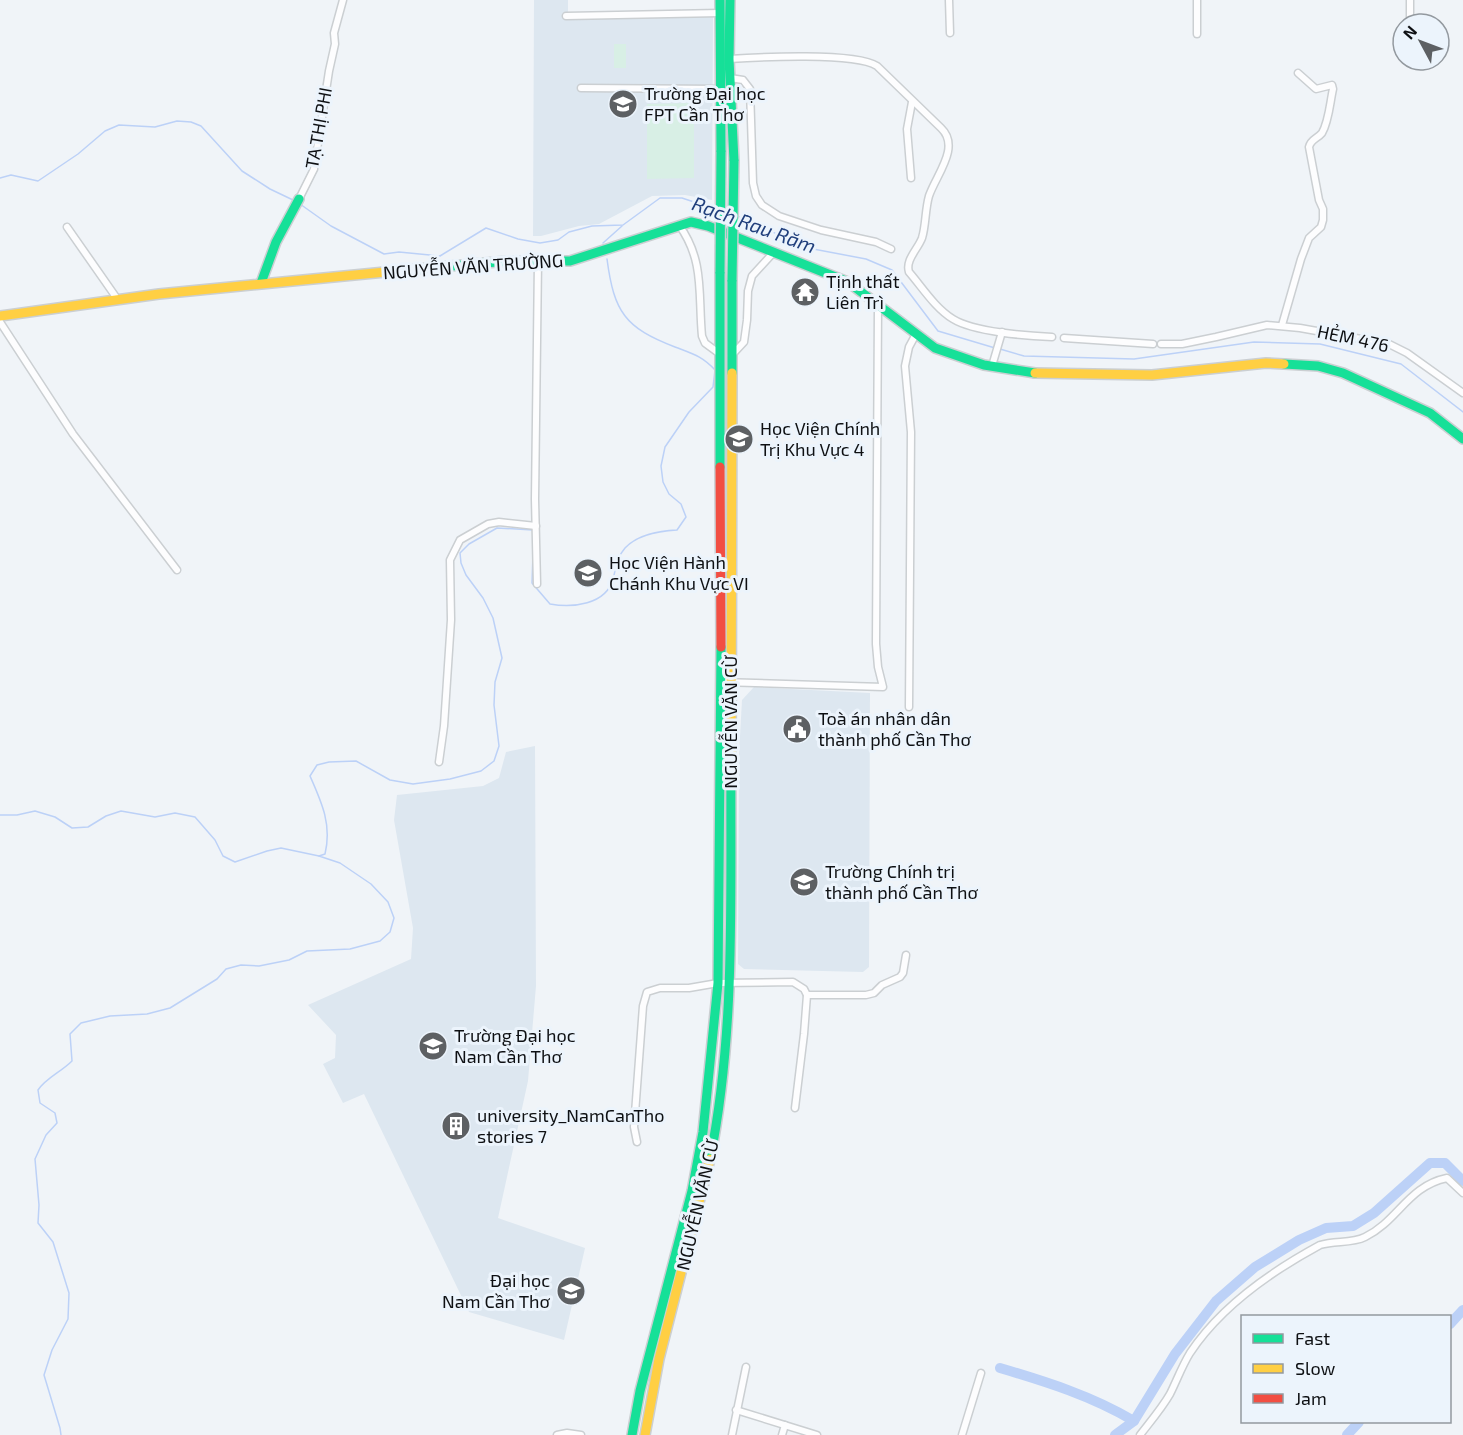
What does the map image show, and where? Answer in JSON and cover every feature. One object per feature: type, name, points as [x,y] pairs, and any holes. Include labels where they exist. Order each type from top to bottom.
[{"type":"main road","name":"NGUYỄN VĂN CỪ","points":[[632,1435],[640,1391],[692,1191],[703,1132],[718,983],[721,682],[720,0]]},
{"type":"main road","name":"NGUYỄN VĂN CỪ","points":[[645,1435],[651,1392],[715,1133],[723,1083],[730,983],[731,356],[734,161],[729,59],[730,0]]},
{"type":"main road","name":"TẠ THỊ PHI","points":[[261,283],[276,242],[297,202]]},
{"type":"main road","name":"NGUYỄN VĂN TRƯỜNG","points":[[0,316],[261,283],[508,261],[570,261],[691,222],[708,226],[848,282],[935,348],[984,365],[993,362],[1037,373],[1152,375],[1266,363],[1318,366],[1343,373],[1430,413],[1463,439]]},
{"type":"main road","points":[[721,465],[732,465]]},
{"type":"main road","points":[[721,610],[731,610]]},
{"type":"main road","points":[[718,810],[731,810]]},
{"type":"main road","points":[[640,1391],[651,1392]]},
{"type":"street","name":"TẠ THỊ PHI","points":[[297,202],[314,169],[335,44],[334,33],[343,0]]},
{"type":"street","points":[[949,0],[950,33]]},
{"type":"street","points":[[1197,0],[1197,34]]},
{"type":"street","points":[[566,16],[720,13]]},
{"type":"street","points":[[729,59],[782,56],[865,61],[877,66],[945,132],[949,140],[947,156],[929,197],[922,238],[907,267],[930,296],[953,319],[1001,335],[1052,337]]},
{"type":"street","points":[[1282,325],[1309,238],[1321,227],[1323,220],[1323,208],[1319,200],[1309,147],[1310,142],[1322,132],[1326,123],[1333,89],[1332,85],[1316,89],[1298,73]]},
{"type":"street","points":[[730,78],[742,81],[750,89],[753,183],[756,196],[762,205],[779,216],[876,242],[891,249]]},
{"type":"street","points":[[581,88],[720,89]]},
{"type":"street","points":[[911,178],[907,129],[912,102]]},
{"type":"street","points":[[679,225],[692,244],[698,263],[702,336],[705,343],[720,354]]},
{"type":"street","points":[[67,227],[118,300]]},
{"type":"street","points":[[731,356],[744,342],[748,291],[752,276],[774,252]]},
{"type":"street","points":[[537,584],[538,261]]},
{"type":"street","points":[[721,682],[883,687],[876,644],[878,306]]},
{"type":"street","points":[[0,322],[73,434],[177,570]]},
{"type":"street","name":"HẺM 476","points":[[1161,344],[1182,344],[1267,325],[1282,325],[1389,344],[1416,359],[1463,393]]},
{"type":"street","points":[[909,707],[911,432],[905,366],[909,347],[916,334]]},
{"type":"street","points":[[993,362],[1001,335]]},
{"type":"street","points":[[1064,338],[1153,344]]},
{"type":"street","points":[[439,762],[452,620],[450,560],[460,540],[488,524],[499,522],[536,526]]},
{"type":"street","points":[[807,995],[874,993],[882,985],[900,977],[903,973],[906,955]]},
{"type":"street","points":[[637,1142],[634,1127],[643,1006],[647,992],[660,988],[689,988],[718,983],[793,982],[804,989],[807,995],[795,1108]]},
{"type":"street","points":[[703,1132],[715,1133]]},
{"type":"street","points":[[1140,1435],[1170,1394],[1182,1366],[1200,1339],[1235,1303],[1252,1290],[1320,1245],[1328,1242],[1356,1240],[1374,1232],[1415,1192],[1426,1185],[1447,1178],[1463,1193]]},
{"type":"street","points":[[732,1435],[746,1367]]},
{"type":"street","points":[[962,1435],[981,1373]]},
{"type":"street","points":[[736,1410],[817,1435]]},
{"type":"street","points":[[782,1435],[786,1425]]},
{"type":"street","points":[[557,1435],[567,1433],[581,1435]]},
{"type":"shaded area","name":"Trường Đại học FPT Cần Thơ","points":[[534,0],[568,0],[568,13],[713,13],[712,200],[685,195],[652,196],[599,224],[533,236]]},
{"type":"shaded area","name":"Trường Chính trị thành phố Cần Thơ","points":[[754,687],[870,693],[869,967],[863,972],[744,969],[738,964],[739,754],[742,700]]},
{"type":"shaded area","name":"Trường Đại học Nam Cần Thơ","points":[[535,746],[536,986],[528,1081],[498,1218],[585,1248],[564,1340],[469,1312],[364,1094],[343,1103],[323,1064],[335,1058],[336,1035],[308,1005],[411,959],[413,928],[394,820],[397,795],[483,786],[499,778],[506,752]]},
{"type":"green space","points":[[614,44],[626,44],[626,68],[614,68]]},
{"type":"green space","points":[[694,103],[694,178],[647,179],[647,104]]},
{"type":"waterway","name":"Rạch Rau Răm","points":[[0,178],[11,175],[38,181],[78,154],[105,131],[119,125],[155,127],[177,121],[191,122],[201,126],[242,171],[270,189],[293,200]]},
{"type":"waterway","name":"Rạch Rau Răm","points":[[300,204],[331,226],[384,254],[399,252],[440,256],[486,228],[518,239],[540,243],[558,240],[569,232],[592,226],[623,225],[660,198],[682,198],[718,210]]},
{"type":"waterway","name":"Rạch Rau Răm","points":[[737,216],[808,248],[866,259],[892,270],[938,331],[995,348]]},
{"type":"waterway","points":[[603,243],[622,226]]},
{"type":"waterway","points":[[533,553],[532,583],[550,604],[587,603],[609,588],[620,555],[630,543],[649,534],[677,530],[686,517],[681,504],[669,494],[663,482],[661,466],[665,447],[689,412],[713,387],[715,370],[697,356],[658,340],[633,325],[618,305],[607,259]]},
{"type":"waterway","name":"Rạch Rau Răm","points":[[1000,349],[1024,356],[1134,359],[1254,342],[1320,344],[1401,364],[1463,412]]},
{"type":"waterway","points":[[61,1435],[44,1375],[52,1350],[68,1319],[69,1293],[53,1242],[38,1223],[39,1205],[35,1159],[46,1135],[57,1123],[55,1113],[40,1103],[38,1090],[72,1061],[70,1034],[81,1023],[110,1016],[147,1014],[170,1008],[217,979],[226,969],[241,965],[259,966],[289,960],[307,951],[350,949],[380,941],[390,932],[394,918],[388,902],[371,884],[340,863],[319,856],[325,854],[326,824],[322,805],[310,776],[317,765],[356,761],[390,780],[413,784],[450,779],[481,771],[494,761],[499,746],[494,705],[495,682],[502,658],[493,618],[483,598],[466,575],[460,553],[469,544],[497,528],[533,530]]},
{"type":"waterway","points":[[0,815],[17,815],[35,811],[55,817],[72,828],[88,827],[106,816],[121,811],[155,817],[175,813],[195,817],[215,840],[223,856],[235,862],[281,848],[319,856]]},
{"type":"waterway","points":[[1115,1435],[1134,1421],[1175,1354],[1216,1301],[1255,1267],[1299,1240],[1326,1228],[1353,1226],[1374,1213],[1430,1163],[1445,1163],[1463,1181]]},
{"type":"waterway","points":[[1451,1323],[1463,1310]]},
{"type":"waterway","points":[[1000,1368],[1086,1397],[1134,1421]]},
{"type":"waterway","points":[[1347,1435],[1358,1423]]},
{"type":"traffic: fast","points":[[720,0],[721,152]]},
{"type":"traffic: fast","points":[[730,0],[729,59],[734,161]]},
{"type":"traffic: fast","points":[[720,272],[721,152]]},
{"type":"traffic: fast","points":[[732,280],[734,161]]},
{"type":"traffic: fast","points":[[261,283],[276,242],[299,199]]},
{"type":"traffic: fast","points":[[406,270],[508,261],[570,261],[691,222],[708,226],[848,282],[935,348],[984,365],[1035,373]]},
{"type":"traffic: fast","points":[[720,272],[720,467]]},
{"type":"traffic: fast","points":[[732,280],[732,373]]},
{"type":"traffic: fast","points":[[1284,364],[1318,366],[1343,373],[1430,413],[1463,439]]},
{"type":"traffic: fast","points":[[632,1435],[640,1391],[692,1191],[703,1132],[718,983],[721,647]]},
{"type":"traffic: fast","points":[[710,1159],[724,1062],[728,1013],[731,766]]},
{"type":"traffic: slow","points":[[0,316],[159,294],[406,270]]},
{"type":"traffic: slow","points":[[1035,373],[1152,375],[1266,363],[1284,364]]},
{"type":"traffic: slow","points":[[731,766],[732,373]]},
{"type":"traffic: slow","points":[[645,1435],[659,1359],[710,1159]]},
{"type":"traffic: jam","points":[[720,467],[721,647]]},
{"type":"place","name":"Trường Đại học FPT Cần Thơ","points":[[623,104]]},
{"type":"place","name":"Tịnh thất Liên Trì","points":[[805,292]]},
{"type":"place","name":"Học Viện Chính Trị Khu Vực 4","points":[[739,439]]},
{"type":"place","name":"Học Viện Hành Chánh Khu Vực VI","points":[[588,573]]},
{"type":"place","name":"Toà án nhân dân thành phố Cần Thơ","points":[[797,729]]},
{"type":"place","name":"Trường Chính trị thành phố Cần Thơ","points":[[804,882]]},
{"type":"place","name":"Trường Đại học Nam Cần Thơ","points":[[433,1046]]},
{"type":"place","name":"university_NamCanTho stories 7","points":[[456,1126]]},
{"type":"place","name":"Đại học Nam Cần Thơ","points":[[571,1291]]}]
